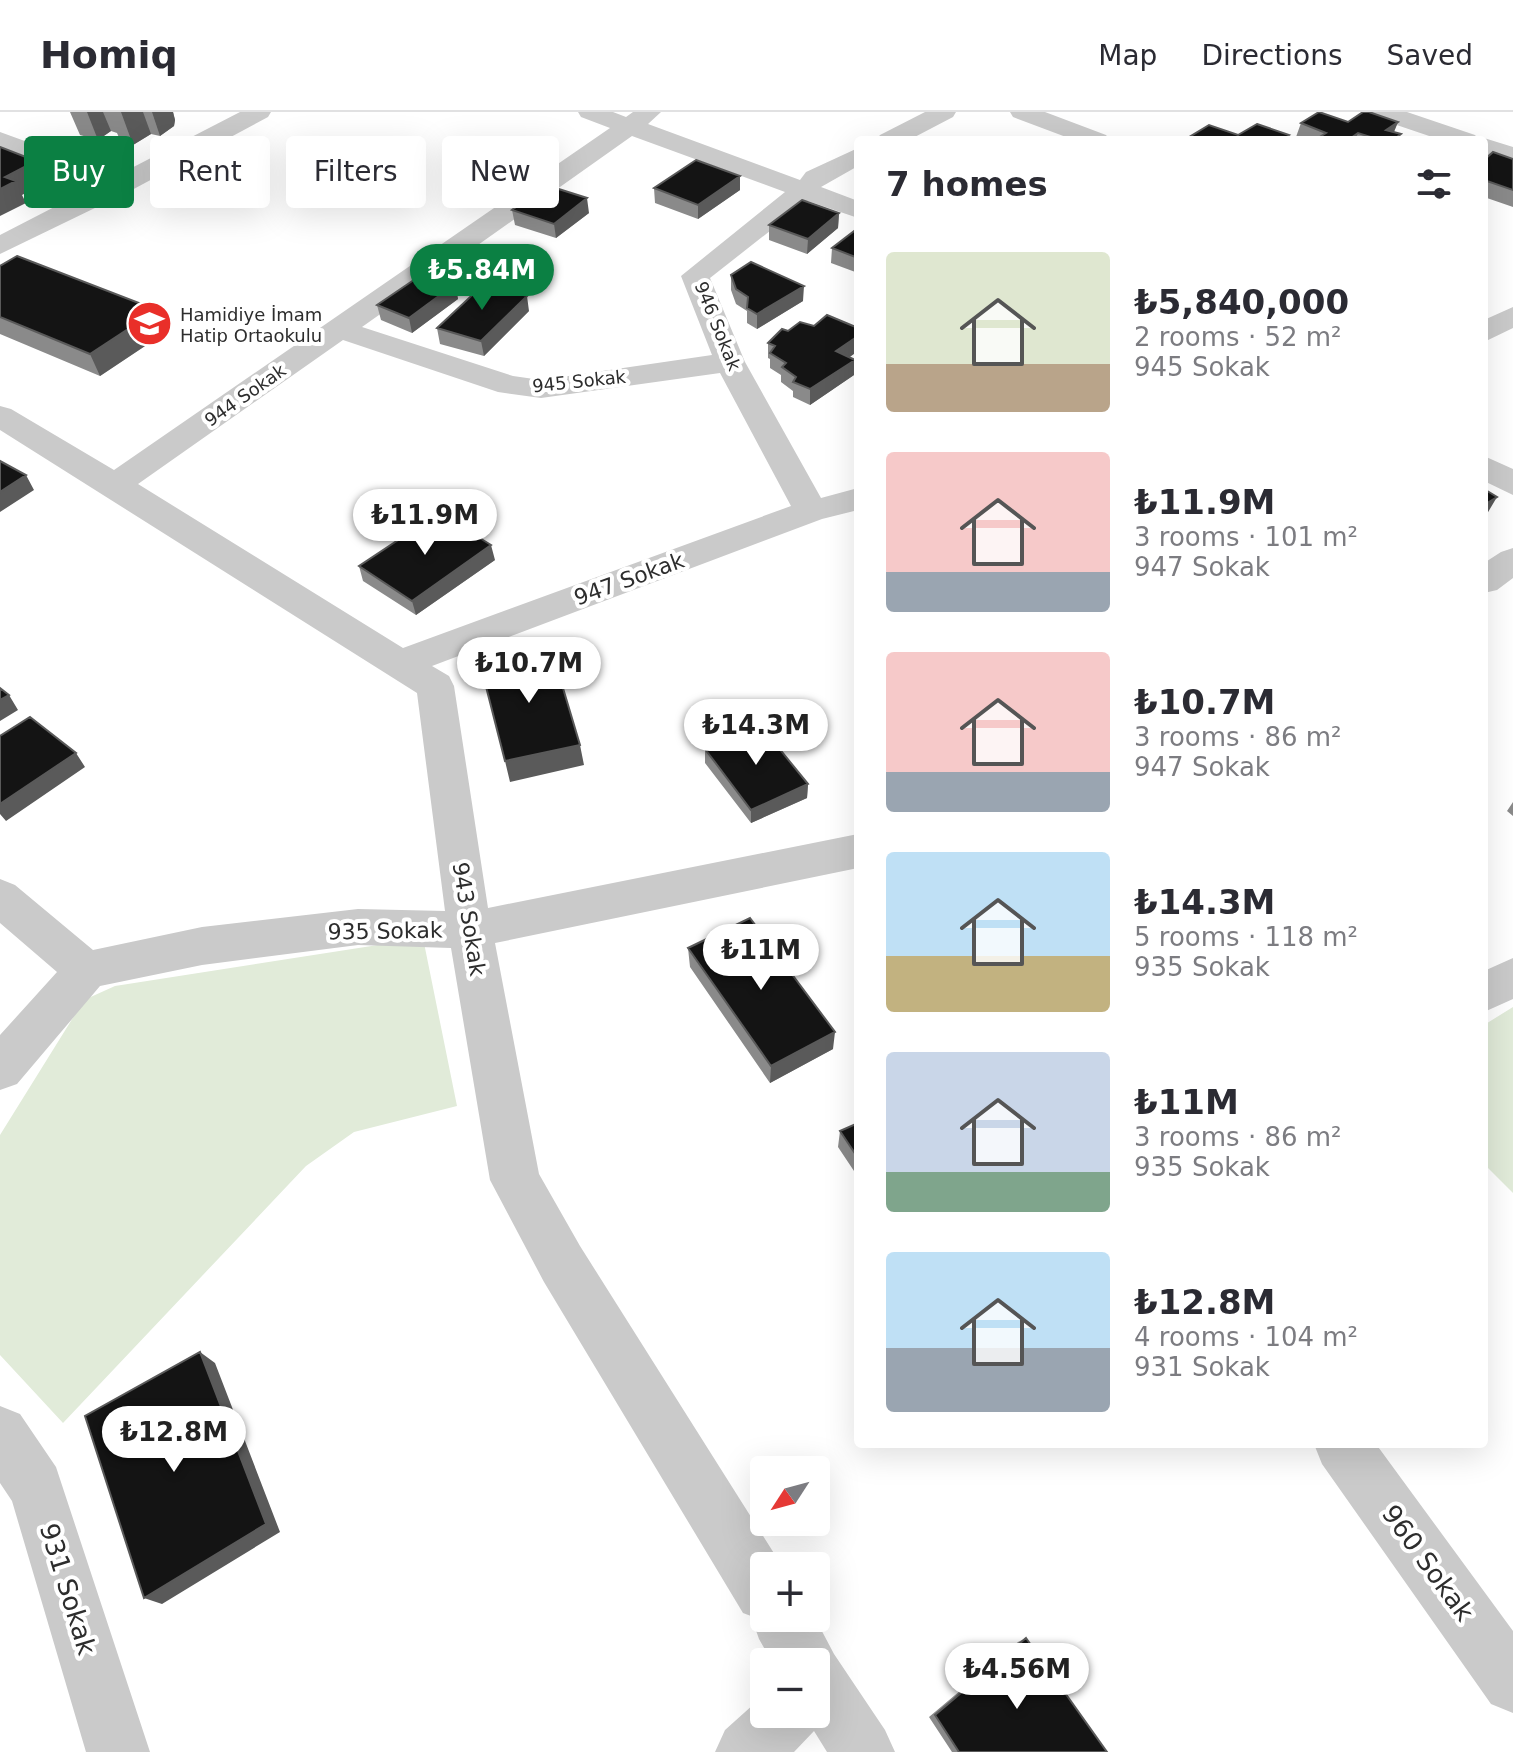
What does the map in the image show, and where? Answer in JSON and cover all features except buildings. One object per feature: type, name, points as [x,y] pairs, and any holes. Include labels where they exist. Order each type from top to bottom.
[{"type":"street","points":[[134,178],[259,112]]},
{"type":"street","points":[[590,112],[639,119],[804,191],[854,209]]},
{"type":"street","points":[[897,136],[944,112]]},
{"type":"street","points":[[1022,112],[1086,136]]},
{"type":"street","points":[[1382,112],[1454,136]]},
{"type":"street","name":"944 Sokak","points":[[115,485],[639,119]]},
{"type":"street","points":[[0,140],[24,149]]},
{"type":"street","points":[[1488,147],[1513,156]]},
{"type":"street","name":"946 Sokak","points":[[811,511],[730,362],[695,276],[804,191],[815,178],[854,158]]},
{"type":"street","points":[[0,246],[75,208]]},
{"type":"street","points":[[1488,331],[1513,316]]},
{"type":"street","name":"945 Sokak","points":[[339,329],[509,385],[541,389],[730,362]]},
{"type":"street","name":"943 Sokak","points":[[7,429],[115,485],[435,686],[470,930],[515,1180],[562,1264],[750,1569]]},
{"type":"street","points":[[1488,468],[1513,484]]},
{"type":"street","name":"947 Sokak","points":[[401,663],[811,511],[854,500]]},
{"type":"street","points":[[1488,578],[1513,560]]},
{"type":"street","name":"935 Sokak","points":[[86,970],[202,946],[358,927],[470,930],[854,852]]},
{"type":"street","points":[[0,897],[86,970],[0,1069]]},
{"type":"street","points":[[1488,991],[1513,977]]},
{"type":"street","name":"931 Sokak","points":[[0,1434],[36,1487],[118,1752]]},
{"type":"street","name":"960 Sokak","points":[[1345,1448],[1513,1682]]},
{"type":"street","points":[[830,1711],[863,1752]]},
{"type":"street","points":[[747,1752],[770,1728]]},
{"type":"green space","points":[[423,938],[457,1106],[354,1132],[306,1166],[63,1423],[0,1355],[0,1135],[84,1000],[115,986]]},
{"type":"green space","points":[[1513,1007],[1513,1193],[1488,1168],[1488,1023]]},
{"type":"place","name":"Hamidiye İmam Hatip Ortaokulu","points":[[149,324]]}]
